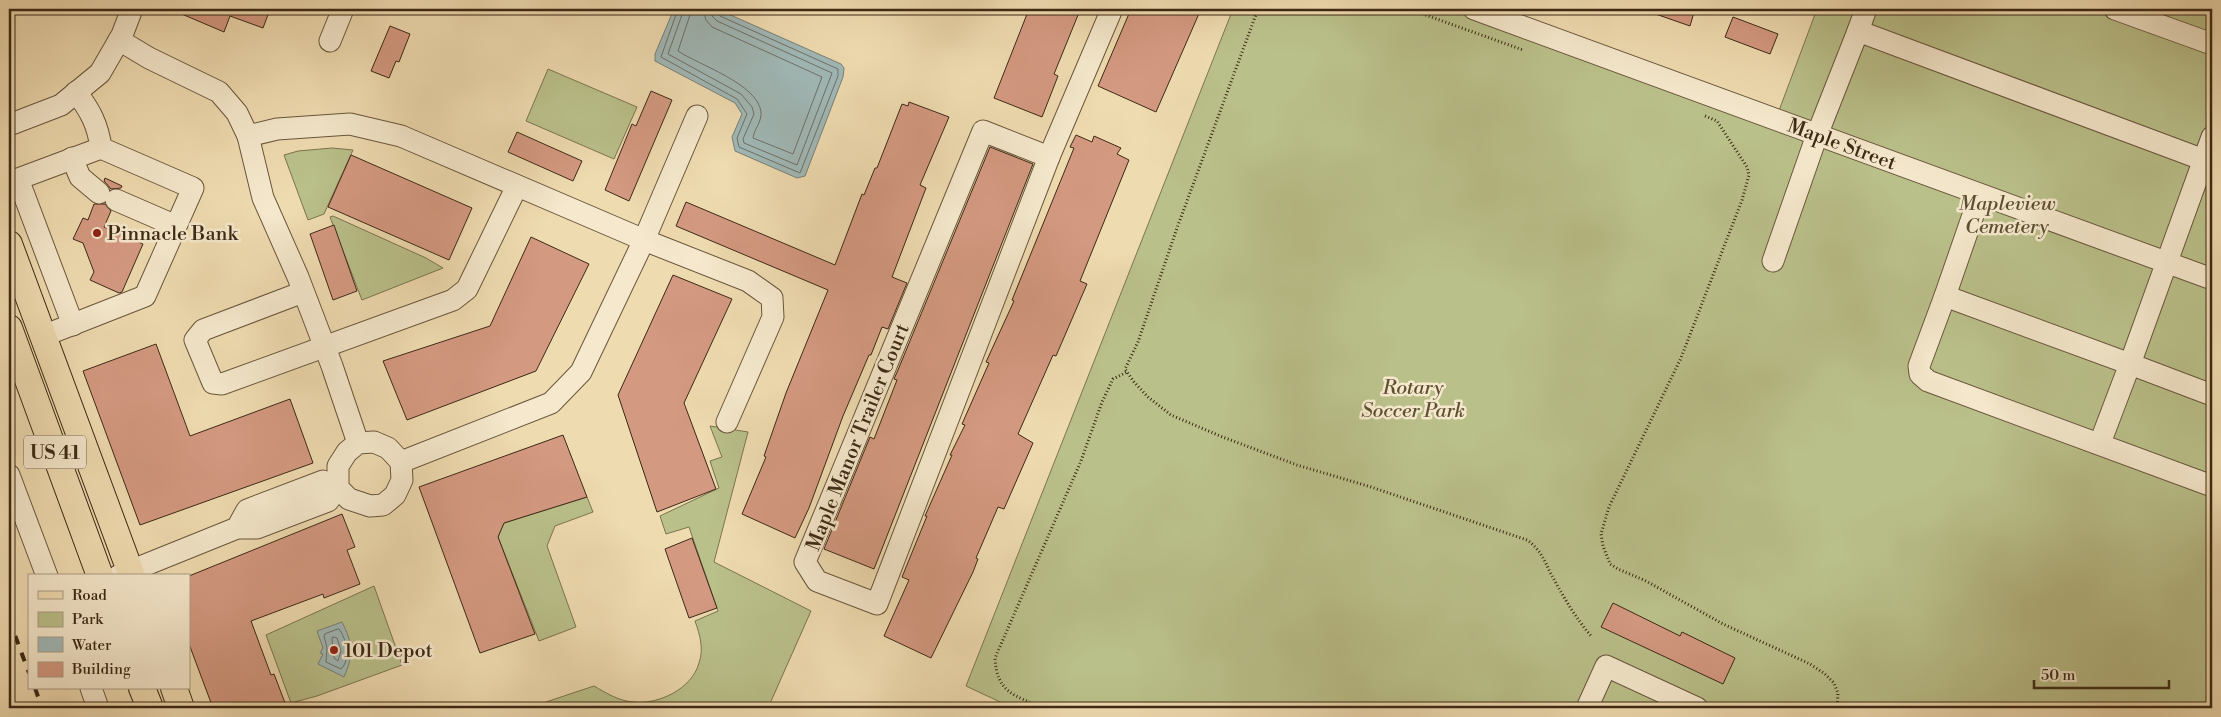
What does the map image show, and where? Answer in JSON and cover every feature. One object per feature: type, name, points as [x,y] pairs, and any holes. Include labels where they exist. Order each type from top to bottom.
[{"type":"main road","name":"US 41","points":[[9,244],[127,574]]},
{"type":"main road","name":"US 41","points":[[9,328],[99,574]]},
{"type":"main road","points":[[143,690],[150,708]]},
{"type":"main road","points":[[175,690],[181,708]]},
{"type":"street","points":[[9,125],[61,104],[100,73],[119,40],[132,9]]},
{"type":"street","points":[[330,41],[343,9]]},
{"type":"street","name":"Maple Manor Trailer Court","points":[[1049,157],[983,131],[805,562],[817,581],[877,604],[1049,157],[1112,9]]},
{"type":"street","name":"Maple Street","points":[[1474,9],[2212,279]]},
{"type":"street","points":[[1773,261],[1817,135],[1866,9]]},
{"type":"street","points":[[2115,9],[2212,44]]},
{"type":"street","points":[[1858,31],[2208,161]]},
{"type":"street","points":[[119,40],[148,58],[219,92],[237,113],[248,136],[263,198],[324,346],[358,443]]},
{"type":"street","points":[[76,92],[92,114],[99,130],[101,148]]},
{"type":"street","points":[[401,462],[551,403],[581,372],[644,240],[697,116]]},
{"type":"street","points":[[248,136],[276,129],[350,124],[401,136],[644,240],[748,281],[772,298],[773,317],[727,422]]},
{"type":"street","points":[[2100,443],[2208,161],[2212,137]]},
{"type":"street","points":[[43,336],[145,296],[193,188],[101,148],[18,179],[73,324]]},
{"type":"street","points":[[72,158],[80,177],[108,196],[176,226]]},
{"type":"street","points":[[303,292],[204,330],[195,340],[213,383],[222,384],[452,300],[467,289],[517,186]]},
{"type":"street","points":[[1980,195],[1946,296],[1919,366],[1920,374],[1928,381],[2212,486]]},
{"type":"street","points":[[1946,296],[2212,395]]},
{"type":"street","points":[[127,574],[238,528],[257,528],[328,501],[336,488],[338,466],[347,452],[358,443],[374,442],[388,448],[401,462],[402,480],[395,495],[383,505],[370,506],[349,499],[336,488]]},
{"type":"street","points":[[9,475],[46,574]]},
{"type":"street","points":[[1587,708],[1606,666],[1697,708]]},
{"type":"street","points":[[91,690],[98,708]]},
{"type":"path","points":[[1258,9],[1183,211],[1138,342],[1125,369],[1148,397],[1171,415],[1220,436],[1297,465],[1371,487],[1527,540],[1537,547],[1577,619],[1592,637]]},
{"type":"path","points":[[1409,9],[1529,52]]},
{"type":"path","points":[[1704,116],[1717,121],[1726,132],[1748,167],[1749,176],[1742,200],[1681,358],[1606,516],[1601,534],[1603,546],[1610,564],[1618,569],[1646,581],[1724,624],[1810,664],[1825,674],[1834,683],[1838,693],[1837,708]]},
{"type":"path","points":[[1042,708],[1016,696],[1002,686],[996,674],[995,658],[1082,461],[1102,402],[1113,379],[1127,372]]},
{"type":"green space","name":"Rotary Soccer Park","points":[[1233,9],[1454,9],[1774,124],[1817,9],[2212,9],[2212,708],[1013,708],[966,686]]},
{"type":"green space","points":[[548,69],[637,107],[614,159],[526,121]]},
{"type":"green space","points":[[332,148],[353,150],[324,214],[308,220],[284,155],[298,151]]},
{"type":"green space","points":[[333,216],[426,258],[443,268],[362,300],[330,217]]},
{"type":"green space","points":[[710,426],[748,432],[714,562],[811,611],[768,708],[528,708],[594,686],[623,700],[633,702],[653,701],[682,688],[695,672],[699,663],[701,647],[695,621],[718,611],[689,527],[666,534],[660,516],[719,488],[710,461],[722,457]]},
{"type":"green space","points":[[587,497],[593,512],[555,526],[547,546],[576,627],[539,641],[498,537],[504,523]]},
{"type":"green space","name":"101 Depot","points":[[374,586],[402,665],[317,696],[291,703],[266,635]]},
{"type":"water","points":[[674,9],[717,9],[841,64],[844,68],[843,77],[805,176],[797,178],[735,151],[732,137],[742,114],[735,103],[655,61],[655,54]]},
{"type":"water","points":[[342,622],[351,649],[344,677],[318,664],[323,654],[320,653],[323,648],[317,631]]},
{"type":"building","points":[[170,9],[261,9],[269,12],[263,28],[230,16],[224,32]]},
{"type":"building","points":[[1029,9],[1061,9],[1078,15],[1054,74],[1058,76],[1042,117],[994,98]]},
{"type":"building","points":[[1131,9],[1201,9],[1156,112],[1098,86]]},
{"type":"building","points":[[1648,9],[1695,9],[1690,26],[1647,11]]},
{"type":"building","points":[[1733,17],[1778,34],[1770,54],[1725,37]]},
{"type":"building","points":[[390,26],[410,34],[399,62],[396,61],[389,78],[371,71]]},
{"type":"building","points":[[651,91],[672,100],[629,201],[605,190],[632,124],[636,126]]},
{"type":"building","points":[[909,102],[949,117],[920,185],[926,188],[892,277],[907,283],[888,329],[882,327],[871,355],[869,355],[843,416],[809,508],[795,538],[742,514],[766,457],[764,456],[786,393],[828,290],[676,226],[686,202],[835,265],[862,194],[864,195],[875,168],[877,168],[902,104],[908,106]]},
{"type":"building","points":[[517,132],[582,161],[573,181],[508,152]]},
{"type":"building","points":[[1076,135],[1092,142],[1094,136],[1121,148],[1117,154],[1129,160],[1080,281],[1087,284],[1056,356],[1053,355],[1018,434],[1033,443],[1004,509],[998,507],[976,558],[978,559],[973,572],[931,658],[884,636],[909,580],[902,577],[927,516],[925,516],[952,455],[950,455],[965,425],[962,424],[989,363],[986,362],[1014,301],[1012,300],[1074,148],[1070,147]]},
{"type":"building","points":[[990,147],[1033,164],[874,569],[824,549],[870,437],[874,439],[897,380],[894,379]]},
{"type":"building","points":[[351,155],[472,208],[449,260],[328,207]]},
{"type":"building","points":[[105,178],[122,186],[121,188],[111,189],[104,181]]},
{"type":"building","name":"Pinnacle Bank","points":[[94,204],[105,204],[111,211],[104,227],[143,244],[122,292],[119,293],[90,280],[94,272],[83,243],[73,239],[83,218],[88,220]]},
{"type":"building","points":[[334,225],[357,291],[333,300],[310,234]]},
{"type":"building","points":[[531,237],[589,264],[536,371],[407,420],[383,361],[490,326]]},
{"type":"building","points":[[673,275],[732,299],[684,403],[716,489],[657,512],[618,395]]},
{"type":"building","points":[[156,344],[190,436],[290,399],[313,463],[140,525],[83,371]]},
{"type":"building","points":[[563,435],[587,497],[504,523],[498,537],[535,634],[480,653],[419,487]]},
{"type":"building","points":[[342,514],[355,547],[347,550],[360,584],[324,598],[323,594],[251,621],[271,675],[274,674],[287,708],[213,708],[190,647],[190,576]]},
{"type":"building","points":[[692,538],[717,608],[689,618],[665,549]]},
{"type":"building","points":[[1613,603],[1680,636],[1682,632],[1735,658],[1723,684],[1601,627]]},
{"type":"railway","points":[[9,619],[28,670]]},
{"type":"railway","points":[[36,690],[42,708]]},
{"type":"place","name":"Pinnacle Bank","points":[[97,233]]},
{"type":"place","name":"101 Depot","points":[[334,650]]},
{"type":"park label","name":"Mapleview Cemetery","points":[[2007,214]]}]
